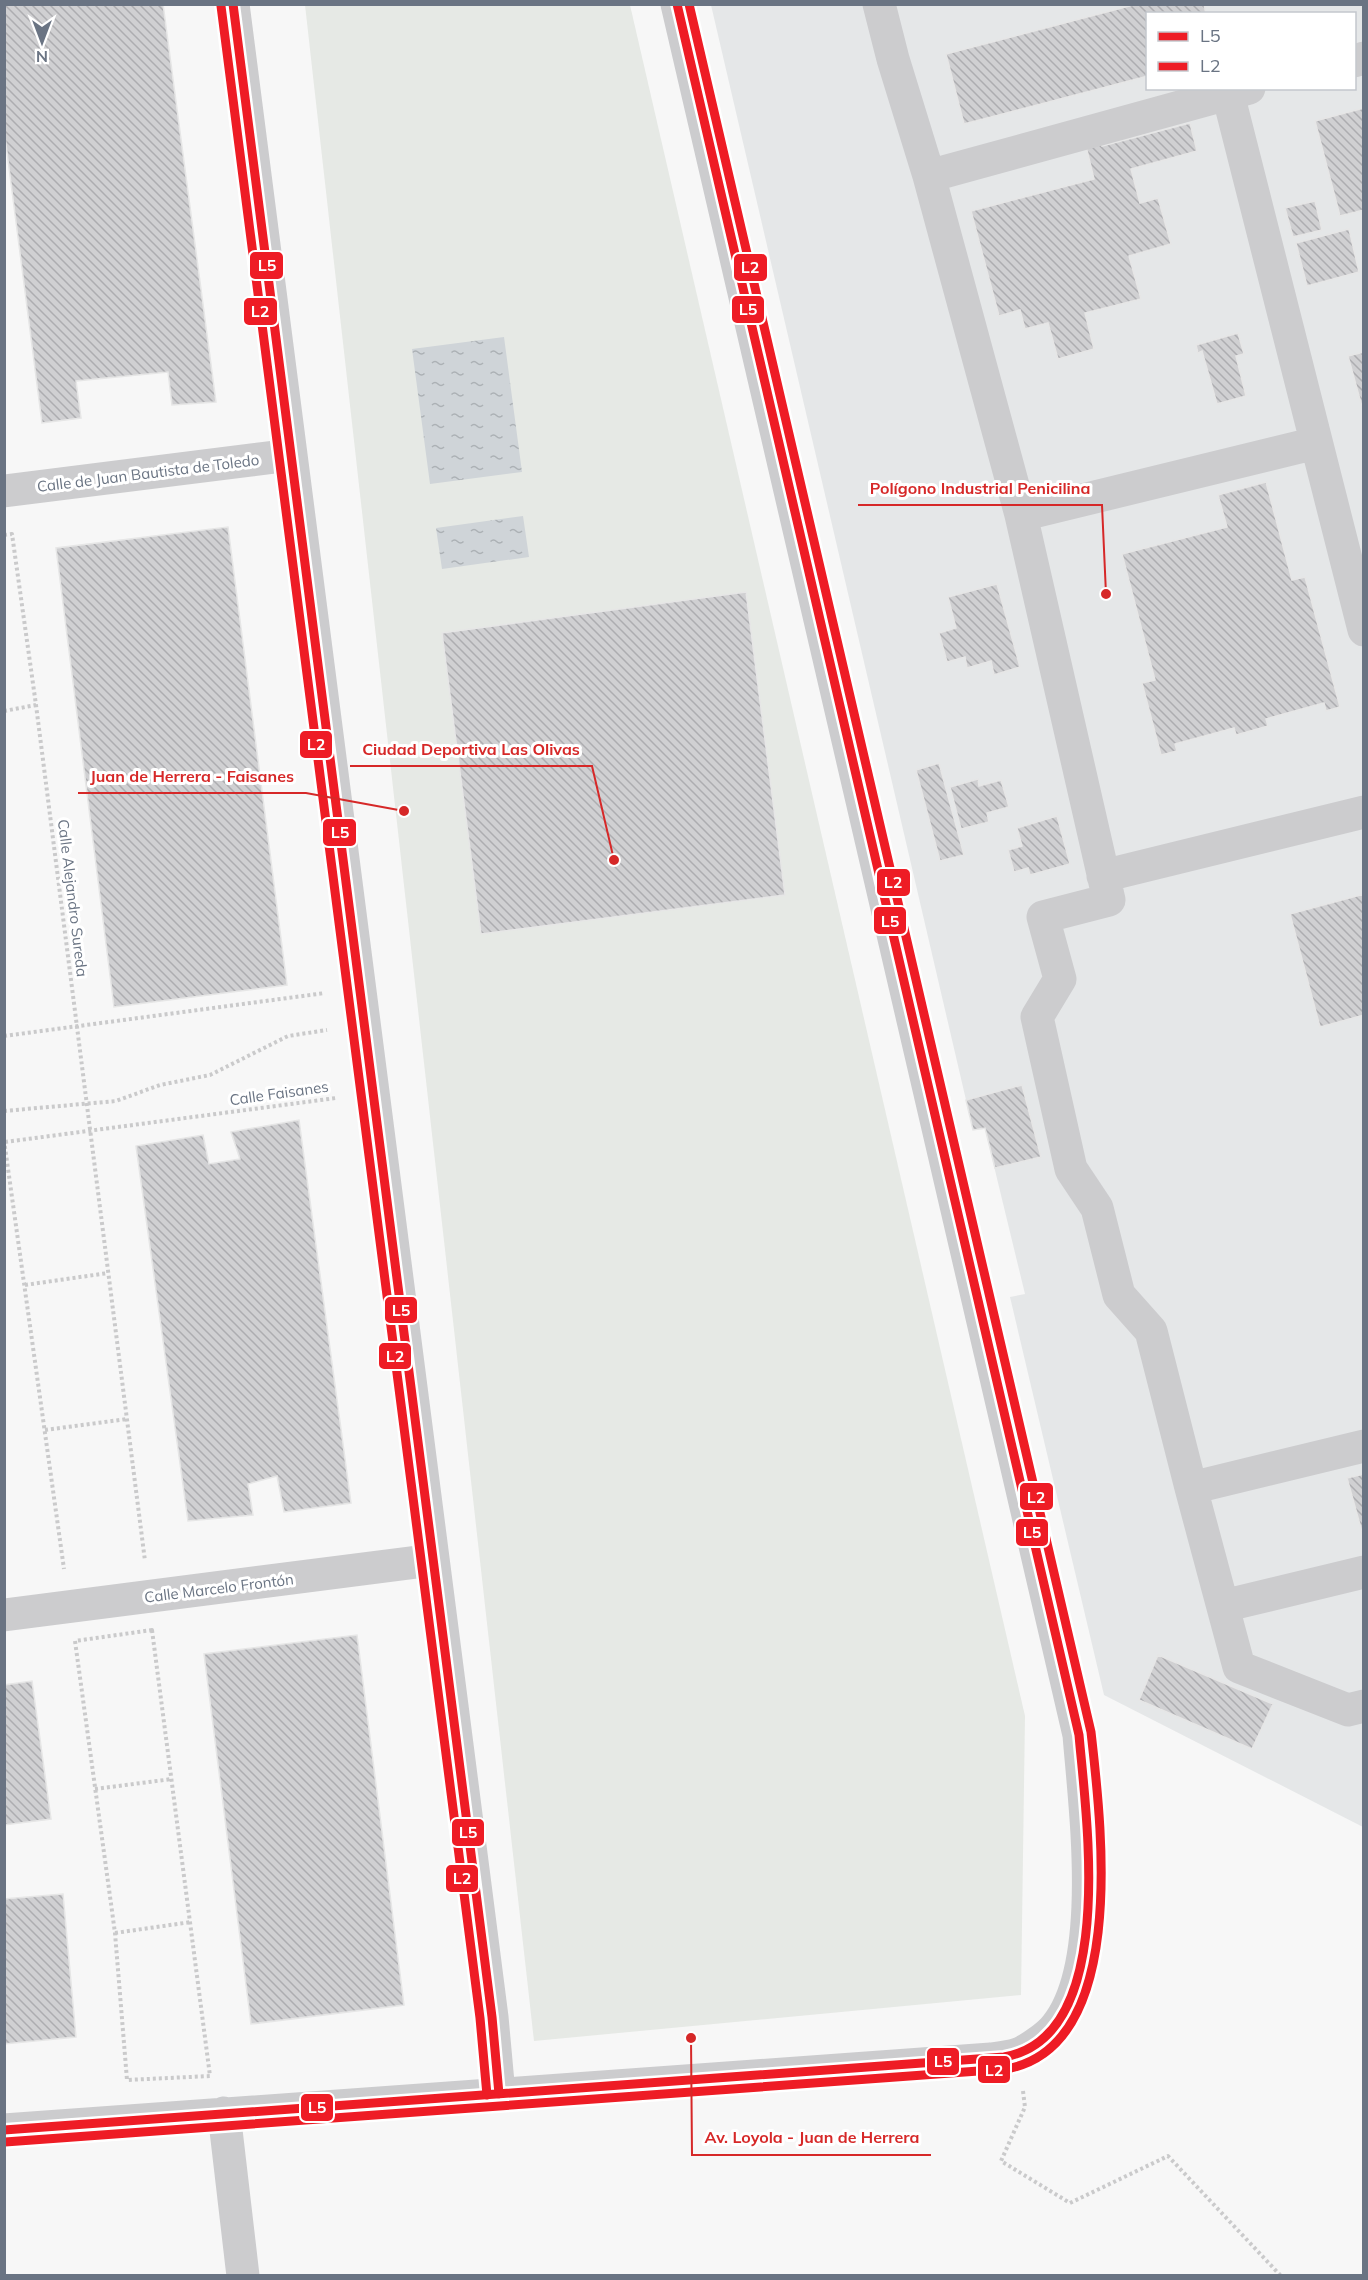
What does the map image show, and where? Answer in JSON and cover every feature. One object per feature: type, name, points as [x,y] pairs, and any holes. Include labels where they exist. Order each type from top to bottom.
[{"type":"street","points":[[233,4],[492,2017],[499,2094]]},
{"type":"street","points":[[4,2130],[991,2059],[1018,2054],[1052,2031],[1065,2012],[1077,1983],[1089,1911],[1089,1867],[1079,1735],[677,4]]},
{"type":"street","points":[[879,4],[929,176],[1021,515],[1109,900],[1043,917],[1060,979],[1037,1017],[1071,1169],[1097,1208],[1119,1295],[1151,1331],[1239,1667],[1348,1710],[1364,1706]]},
{"type":"street","points":[[929,176],[1238,91],[1316,443],[1364,630]]},
{"type":"street","points":[[1021,515],[1316,443]]},
{"type":"street","name":"Calle de Juan Bautista de Toledo","points":[[4,491],[291,455]]},
{"type":"street","points":[[1103,876],[1364,812]]},
{"type":"street","points":[[1191,1488],[1364,1446]]},
{"type":"street","name":"Calle Marcelo Frontón","points":[[4,1615],[433,1560]]},
{"type":"street","points":[[1223,1606],[1364,1572]]},
{"type":"street","points":[[224,2114],[243,2276]]},
{"type":"path","name":"Calle Alejandro Sureda","points":[[4,535],[12,534],[36,705],[145,1564]]},
{"type":"path","points":[[4,711],[36,705]]},
{"type":"path","points":[[4,1036],[328,992],[329,1002]]},
{"type":"path","points":[[4,1111],[116,1101],[160,1085],[210,1075],[288,1036],[364,1025]]},
{"type":"path","name":"Calle Faisanes","points":[[5,1141],[343,1097]]},
{"type":"path","points":[[5,1141],[64,1576]]},
{"type":"path","points":[[25,1285],[108,1273]]},
{"type":"path","points":[[45,1430],[127,1419]]},
{"type":"path","points":[[152,1630],[210,2076],[127,2080],[115,1933],[95,1789],[75,1641],[152,1630]]},
{"type":"path","points":[[95,1789],[172,1779]]},
{"type":"path","points":[[115,1933],[191,1922]]},
{"type":"path","points":[[1018,2054],[1025,2107],[1001,2161],[1070,2204],[1168,2156],[1281,2276]]},
{"type":"shaded area","points":[[305,5],[630,5],[1025,1716],[1021,1995],[534,2041]]},
{"type":"shaded area","points":[[711,5],[1363,5],[1363,1827],[1104,1695],[1010,1297],[1025,1294],[985,1129],[973,1130]]},
{"type":"water","points":[[504,337],[522,472],[430,484],[412,349]]},
{"type":"water","points":[[523,516],[529,557],[442,569],[436,528]]},
{"type":"building","points":[[4,4],[163,4],[216,402],[172,405],[168,372],[76,381],[81,418],[42,423],[4,129]]},
{"type":"building","points":[[1137,4],[1204,4],[1206,12],[1146,12],[1146,77],[964,124],[946,54]]},
{"type":"building","points":[[1364,108],[1364,210],[1340,216],[1315,121]]},
{"type":"building","points":[[1190,123],[1197,151],[1131,169],[1140,203],[1158,198],[1171,244],[1129,256],[1141,299],[1085,313],[1094,349],[1058,359],[1048,323],[1025,329],[1020,310],[999,316],[971,211],[1094,179],[1084,138],[1099,134],[1102,146]]},
{"type":"building","points":[[1315,201],[1322,230],[1293,237],[1285,208]]},
{"type":"building","points":[[1349,229],[1359,272],[1307,286],[1296,243]]},
{"type":"building","points":[[1238,333],[1244,354],[1236,356],[1246,396],[1217,404],[1202,351],[1198,353],[1196,345]]},
{"type":"building","points":[[1364,352],[1364,414],[1348,356]]},
{"type":"building","points":[[1266,482],[1292,580],[1305,577],[1340,707],[1326,711],[1324,703],[1266,719],[1268,726],[1236,735],[1234,728],[1175,744],[1177,751],[1161,755],[1142,683],[1155,680],[1122,554],[1227,527],[1218,495]]},
{"type":"building","points":[[228,527],[287,985],[114,1007],[56,548]]},
{"type":"building","points":[[997,584],[1020,667],[994,675],[991,661],[967,668],[965,657],[947,662],[939,633],[956,628],[948,597]]},
{"type":"building","points":[[746,592],[785,895],[481,934],[442,633]]},
{"type":"building","points":[[939,763],[964,855],[940,861],[916,770]]},
{"type":"building","points":[[978,779],[979,786],[1001,780],[1009,807],[987,813],[989,822],[961,829],[950,787]]},
{"type":"building","points":[[1057,816],[1070,864],[1030,875],[1028,868],[1014,872],[1008,850],[1022,846],[1017,828]]},
{"type":"building","points":[[1364,894],[1364,1015],[1320,1027],[1290,914]]},
{"type":"building","points":[[1022,1085],[1041,1157],[995,1168],[985,1128],[973,1130],[966,1100]]},
{"type":"building","points":[[299,1120],[351,1503],[284,1512],[277,1476],[248,1484],[253,1515],[188,1521],[136,1146],[203,1135],[209,1164],[240,1159],[231,1132]]},
{"type":"building","points":[[1364,1474],[1364,1539],[1347,1478]]},
{"type":"building","points":[[357,1635],[404,2005],[251,2024],[204,1654]]},
{"type":"building","points":[[1158,1655],[1273,1704],[1252,1749],[1139,1700]]},
{"type":"building","points":[[32,1681],[51,1819],[4,1825],[4,1685]]},
{"type":"building","points":[[63,1894],[76,2037],[4,2044],[4,1899]]},
{"type":"transit line","name":"L5","points":[[233,4],[492,2017],[499,2094]]},
{"type":"transit line","name":"L5","points":[[4,2130],[1004,2057],[1041,2041],[1065,2010],[1080,1968],[1087,1919],[1089,1868],[1079,1735],[677,4]]},
{"type":"transit line","name":"L2","points":[[5,2142],[1006,2069],[1046,2052],[1073,2020],[1090,1976],[1099,1926],[1101,1872],[1091,1732],[689,4]]},
{"type":"transit line","name":"L2","points":[[221,6],[480,2018],[487,2095]]},
{"type":"place","name":"Polígono Industrial Penicilina","points":[[1106,594]]},
{"type":"place","name":"Juan de Herrera - Faisanes","points":[[404,811]]},
{"type":"place","name":"Ciudad Deportiva Las Olivas","points":[[614,860]]},
{"type":"place","name":"Av. Loyola - Juan de Herrera","points":[[691,2038]]}]
